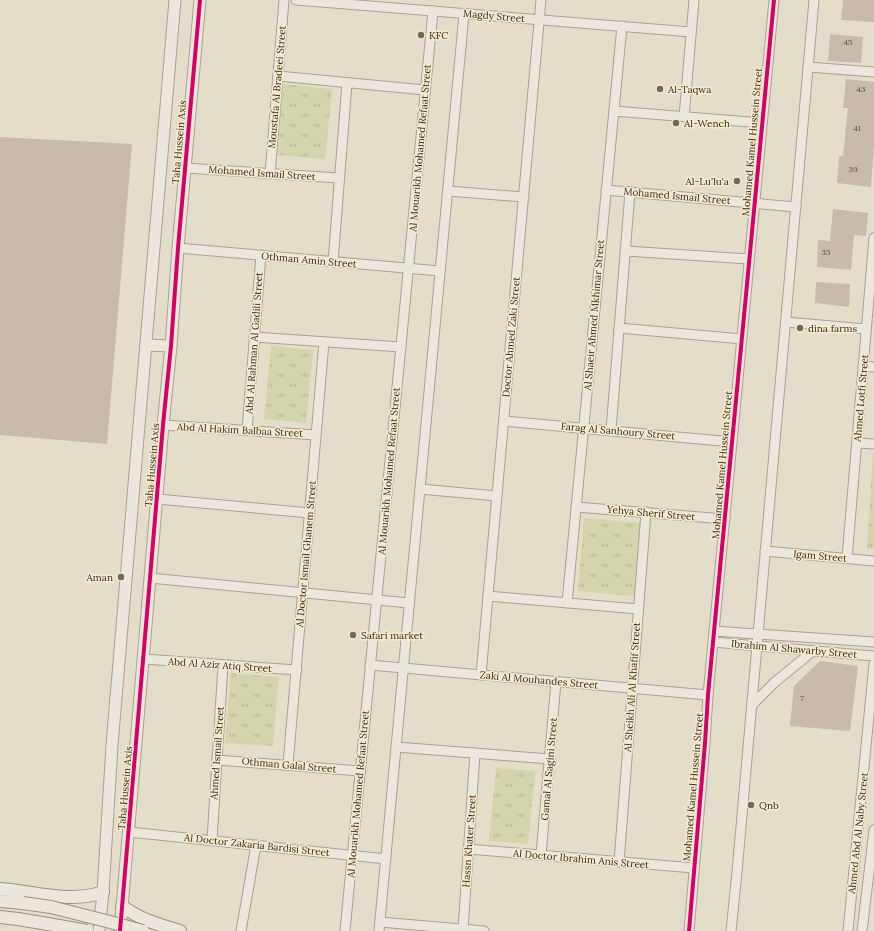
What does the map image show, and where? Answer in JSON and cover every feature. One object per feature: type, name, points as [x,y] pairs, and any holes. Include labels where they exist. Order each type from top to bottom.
[{"type":"main road","points":[[0,889],[81,897],[103,892]]},
{"type":"main road","points":[[61,896],[72,912],[73,925],[70,931]]},
{"type":"main road","points":[[0,901],[51,907],[144,931]]},
{"type":"main road","points":[[122,906],[153,928],[180,931]]},
{"type":"main road","points":[[0,918],[18,919],[87,931]]},
{"type":"street","name":"Taha Hussein Axis","points":[[99,931],[103,892],[112,745],[175,0]]},
{"type":"street","name":"Taha Hussein Axis","points":[[120,931],[200,0]]},
{"type":"street","name":"Moustafa Al Bradeei Street","points":[[270,174],[284,0]]},
{"type":"street","name":"Magdy Street","points":[[296,0],[364,3],[464,14],[691,32]]},
{"type":"street","name":"Doctor Ahmed Zaki Street","points":[[481,675],[541,0]]},
{"type":"street","points":[[684,117],[694,0]]},
{"type":"street","name":"Mohamed Kamel Hussein Street","points":[[689,931],[708,695],[774,0]]},
{"type":"street","points":[[731,931],[814,0]]},
{"type":"street","name":"Al Mouarikh Mohamed Refaat Street","points":[[345,931],[433,11]]},
{"type":"street","points":[[464,14],[379,927],[484,931]]},
{"type":"street","name":"Al Shaeir Ahmed Mkhimar Street","points":[[567,603],[622,26]]},
{"type":"street","points":[[808,67],[874,72]]},
{"type":"street","points":[[278,76],[425,90]]},
{"type":"street","points":[[333,262],[347,83]]},
{"type":"street","points":[[614,110],[762,123]]},
{"type":"street","name":"Mohamed Ismail Street","points":[[185,168],[339,178]]},
{"type":"street","name":"Mohamed Ismail Street","points":[[606,190],[796,207]]},
{"type":"street","points":[[448,191],[524,197]]},
{"type":"street","points":[[611,430],[630,192]]},
{"type":"street","name":"Ahmed Lotfi Street","points":[[847,558],[866,329],[872,283],[874,238]]},
{"type":"street","name":"Othman Amin Street","points":[[178,248],[440,271]]},
{"type":"street","points":[[626,251],[749,259]]},
{"type":"street","name":"Abd Al Rahman Al Gadili Street","points":[[247,430],[261,256]]},
{"type":"street","points":[[786,322],[866,329]]},
{"type":"street","points":[[620,328],[742,339]]},
{"type":"street","points":[[254,337],[401,347]]},
{"type":"street","name":"Al Doctor Ismail Ghanem Street","points":[[288,765],[324,342]]},
{"type":"street","points":[[146,345],[171,346]]},
{"type":"street","points":[[863,366],[874,367]]},
{"type":"street","name":"Farag Al Sanhoury Street","points":[[504,421],[732,442]]},
{"type":"street","name":"Abd Al Hakim Balbaa Street","points":[[163,426],[316,435]]},
{"type":"street","points":[[857,442],[874,444]]},
{"type":"street","points":[[420,489],[497,496]]},
{"type":"street","points":[[157,499],[310,513]]},
{"type":"street","name":"Yehya Sherif Street","points":[[576,507],[725,518]]},
{"type":"street","name":"Al Sheikh Ali Al Khafif Street","points":[[619,862],[646,512]]},
{"type":"street","name":"Igam Street","points":[[765,551],[874,561]]},
{"type":"street","points":[[150,578],[409,603]]},
{"type":"street","points":[[488,596],[638,609]]},
{"type":"street","name":"Ibrahim Al Shawarby Street","points":[[714,631],[874,642]]},
{"type":"street","name":"Ibrahim Al Shawarby Street","points":[[713,642],[874,656]]},
{"type":"street","points":[[752,705],[779,678],[813,651]]},
{"type":"street","name":"Abd Al Aziz Atiq Street","points":[[144,659],[296,670]]},
{"type":"street","name":"Ahmed Abd Al Naby Street","points":[[848,931],[873,693],[874,664]]},
{"type":"street","name":"Ahmed Ismail Street","points":[[212,840],[223,665]]},
{"type":"street","name":"Zaki Al Mouhandes Street","points":[[370,665],[708,695]]},
{"type":"street","name":"Gamal Al Sagini Street","points":[[541,856],[556,682]]},
{"type":"street","points":[[396,747],[550,759]]},
{"type":"street","name":"Hassn Khater Street","points":[[463,929],[475,753]]},
{"type":"street","name":"Othman Galal Street","points":[[217,760],[360,771]]},
{"type":"street","name":"Ahmed Abd Al Naby Street","points":[[862,931],[871,882],[874,830]]},
{"type":"street","name":"Al Doctor Zakaria Bardisi Street","points":[[129,832],[386,858]]},
{"type":"street","points":[[241,931],[256,845]]},
{"type":"street","name":"Al Doctor Ibrahim Anis Street","points":[[468,850],[694,868]]},
{"type":"green space","points":[[283,84],[332,89],[325,159],[276,155]]},
{"type":"green space","points":[[271,346],[313,350],[306,423],[264,419]]},
{"type":"green space","points":[[873,453],[874,549],[867,549]]},
{"type":"green space","points":[[584,518],[641,523],[634,596],[578,591]]},
{"type":"green space","points":[[231,673],[279,677],[273,746],[225,743]]},
{"type":"green space","points":[[496,768],[535,771],[528,844],[489,841]]},
{"type":"building","points":[[843,0],[874,0],[874,22],[841,20]]},
{"type":"building","points":[[830,34],[863,37],[861,63],[828,61]]},
{"type":"building","points":[[846,79],[874,82],[874,146],[871,187],[837,183],[839,156],[843,156],[848,108],[843,108]]},
{"type":"building","points":[[0,137],[132,144],[107,444],[0,435]]},
{"type":"building","points":[[833,209],[868,213],[866,236],[854,235],[851,270],[817,267],[818,240],[830,241]]},
{"type":"building","points":[[816,282],[850,284],[849,307],[815,303]]},
{"type":"building","points":[[820,661],[858,666],[850,731],[790,726],[794,686]]},
{"type":"cycle path","points":[[120,931],[200,0]]},
{"type":"cycle path","points":[[689,931],[708,695],[774,0]]},
{"type":"place","name":"KFC","points":[[421,35]]},
{"type":"place","name":"Al-Taqwa","points":[[660,89]]},
{"type":"place","name":"Al-Wench","points":[[676,123]]},
{"type":"place","name":"Al-Lu'lu'a","points":[[737,181]]},
{"type":"place","name":"dina farms","points":[[800,328]]},
{"type":"place","name":"Aman","points":[[121,577]]},
{"type":"place","name":"Safari market","points":[[353,635]]},
{"type":"place","name":"Qnb","points":[[751,805]]}]
